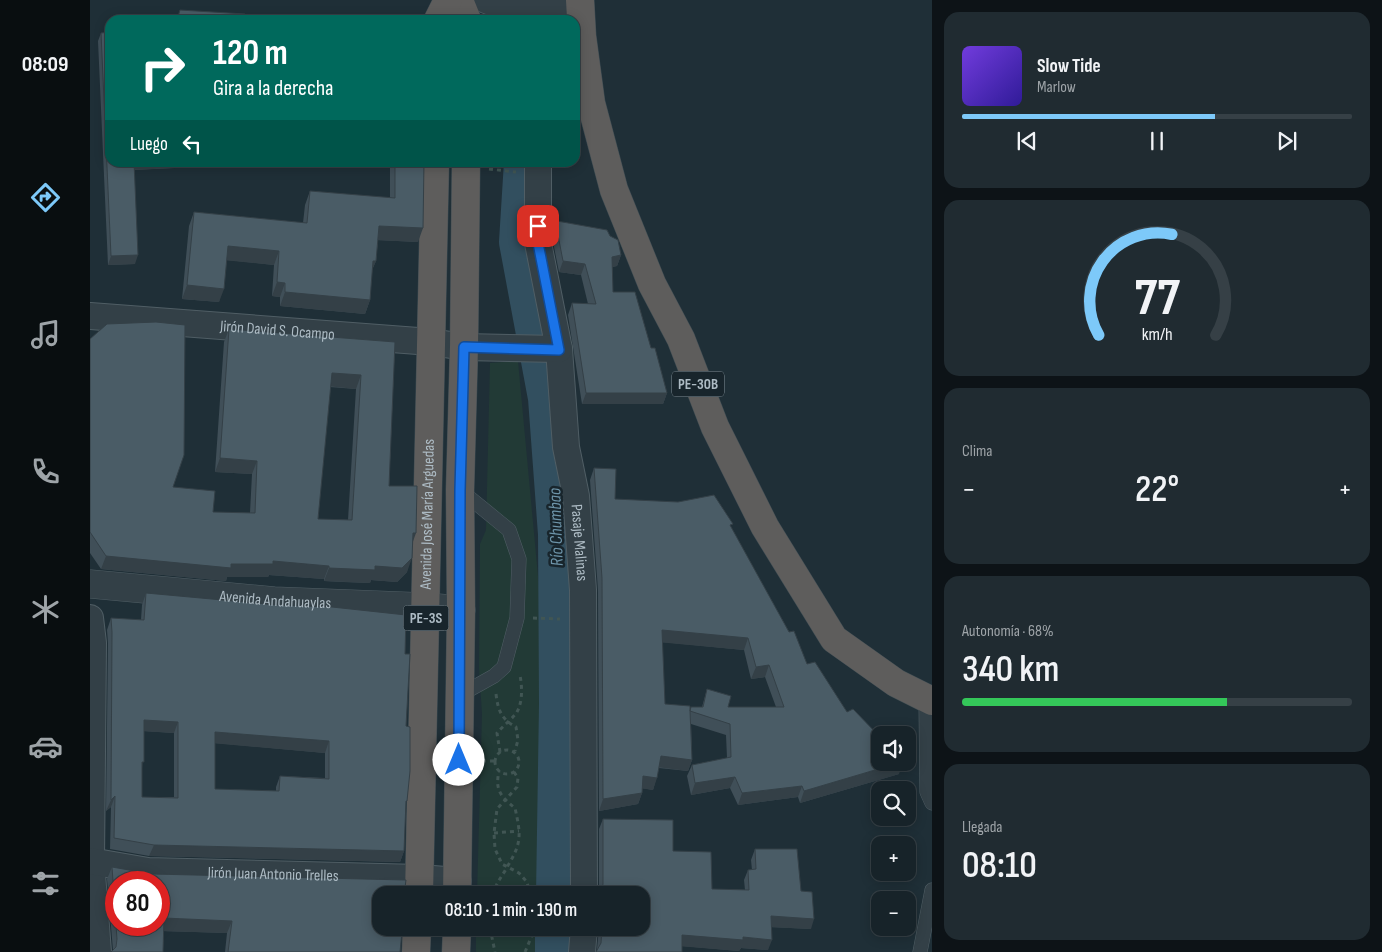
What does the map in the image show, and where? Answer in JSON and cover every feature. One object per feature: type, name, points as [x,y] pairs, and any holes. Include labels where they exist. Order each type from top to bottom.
[{"type":"highway","points":[[440,15],[448,0]]},
{"type":"highway","points":[[459,0],[466,15]]},
{"type":"highway","name":"PE-30B","points":[[580,27],[592,103],[614,190],[652,284],[681,339],[715,427],[765,527],[834,639],[896,683],[929,700]]},
{"type":"highway","name":"Avenida José María Arguedas","points":[[419,886],[435,167]]},
{"type":"highway","name":"Avenida José María Arguedas","points":[[458,886],[461,610],[460,490],[466,167]]},
{"type":"highway","points":[[416,952],[417,936]]},
{"type":"highway","points":[[456,952],[457,936]]},
{"type":"street","points":[[493,2],[575,5]]},
{"type":"street","name":"Pasaje Malinas","points":[[538,167],[538,243],[556,350],[566,447],[576,496],[583,590],[584,886]]},
{"type":"street","name":"Jirón David S. Ocampo","points":[[90,316],[431,342],[464,347],[556,350]]},
{"type":"street","name":"Avenida Andahuaylas","points":[[90,584],[274,601],[461,610]]},
{"type":"street","points":[[90,618],[92,643],[90,861],[98,952]]},
{"type":"street","name":"Jirón Juan Antonio Trelles","points":[[90,861],[148,871],[419,886]]},
{"type":"street","points":[[582,952],[583,936]]},
{"type":"lane","points":[[460,490],[509,530],[519,559],[517,618],[504,667],[494,676],[460,695]]},
{"type":"lane","points":[[929,700],[927,792],[932,803]]},
{"type":"lane","points":[[920,952],[932,890]]},
{"type":"path","points":[[542,619],[561,619]]},
{"type":"path","points":[[500,752],[497,733],[517,713],[522,689],[520,670],[516,660],[508,653]]},
{"type":"path","points":[[494,676],[498,706],[506,722],[516,727],[518,740],[515,752],[520,762],[514,772],[506,774],[499,770]]},
{"type":"path","points":[[496,886],[518,847],[519,831],[515,808],[503,798],[497,783],[499,770],[496,759],[500,752],[507,749],[515,752]]},
{"type":"path","points":[[514,772],[518,778],[517,787],[497,809],[494,833],[495,849],[502,864],[519,873],[527,882],[528,886]]},
{"type":"path","points":[[494,833],[519,831]]},
{"type":"path","points":[[492,936],[496,952]]},
{"type":"path","points":[[525,952],[532,936]]},
{"type":"green space","points":[[518,361],[542,619],[540,886],[477,886],[482,714],[479,668],[480,544],[486,530],[490,363]]},
{"type":"green space","points":[[476,936],[540,936],[540,952],[476,952]]},
{"type":"building","points":[[180,10],[245,14],[245,15],[178,15]]},
{"type":"building","points":[[101,33],[105,33],[105,122]]},
{"type":"building","points":[[107,167],[134,167],[138,255],[111,256]]},
{"type":"building","points":[[395,167],[424,167],[423,228],[379,226],[376,261],[373,261],[370,300],[285,292],[285,283],[277,282],[279,251],[228,246],[224,289],[187,285],[194,212],[307,223],[310,191],[395,198]]},
{"type":"building","points":[[557,221],[607,230],[610,236],[618,240],[621,255],[612,257],[613,292],[635,292],[651,348],[655,348],[667,393],[586,393],[572,303],[596,304],[585,264],[563,261]]},
{"type":"building","points":[[156,322],[185,325],[184,455],[173,487],[215,491],[213,512],[255,513],[257,461],[220,458],[229,329],[395,342],[389,486],[417,486],[416,533],[413,533],[412,558],[402,568],[375,566],[375,570],[329,568],[329,566],[273,561],[273,564],[231,564],[231,568],[106,556],[90,532],[90,339],[107,324]],"holes":[[[332,373],[361,375],[352,520],[318,519]]]},
{"type":"building","points":[[594,468],[616,469],[615,499],[678,502],[714,495],[733,524],[730,525],[789,632],[794,631],[807,664],[815,662],[847,712],[853,709],[871,728],[872,771],[804,791],[802,786],[742,793],[735,777],[695,783],[692,765],[731,757],[730,724],[690,711],[692,760],[661,756],[657,778],[643,776],[642,793],[603,799],[602,578]],"holes":[[[662,630],[748,638],[756,667],[769,665],[784,707],[728,707],[731,696],[707,689],[703,707],[691,707],[690,711],[690,706],[665,704]]]},
{"type":"building","points":[[146,593],[277,605],[332,607],[406,615],[405,654],[410,654],[406,726],[410,727],[410,771],[406,801],[404,851],[154,845],[114,838],[115,796],[111,800],[111,618],[144,620]],"holes":[[[144,720],[178,722],[178,798],[142,797]],[[215,732],[329,741],[329,779],[280,776],[279,791],[215,789]]]},
{"type":"building","points":[[603,819],[673,820],[673,851],[711,852],[712,889],[749,890],[748,870],[756,869],[755,849],[797,849],[801,891],[812,892],[814,919],[771,916],[772,940],[743,937],[743,940],[682,935],[682,952],[596,952],[601,943],[601,936],[650,936],[650,886],[602,886]]},
{"type":"building","points":[[112,867],[135,871],[112,871]]},
{"type":"building","points":[[170,874],[406,880],[405,886],[372,886],[372,936],[402,936],[400,952],[228,952],[232,921],[170,918]]},
{"type":"building","points":[[117,936],[163,936],[163,952],[111,952],[116,947]]},
{"type":"waterway","name":"Río Chumbao","points":[[524,167],[519,242],[548,398],[558,534],[559,704],[556,886]]},
{"type":"waterway","name":"Río Chumbao","points":[[555,936],[555,952]]},
{"type":"route","points":[[459,760],[460,490],[464,347],[559,350],[538,243],[538,226]]}]
